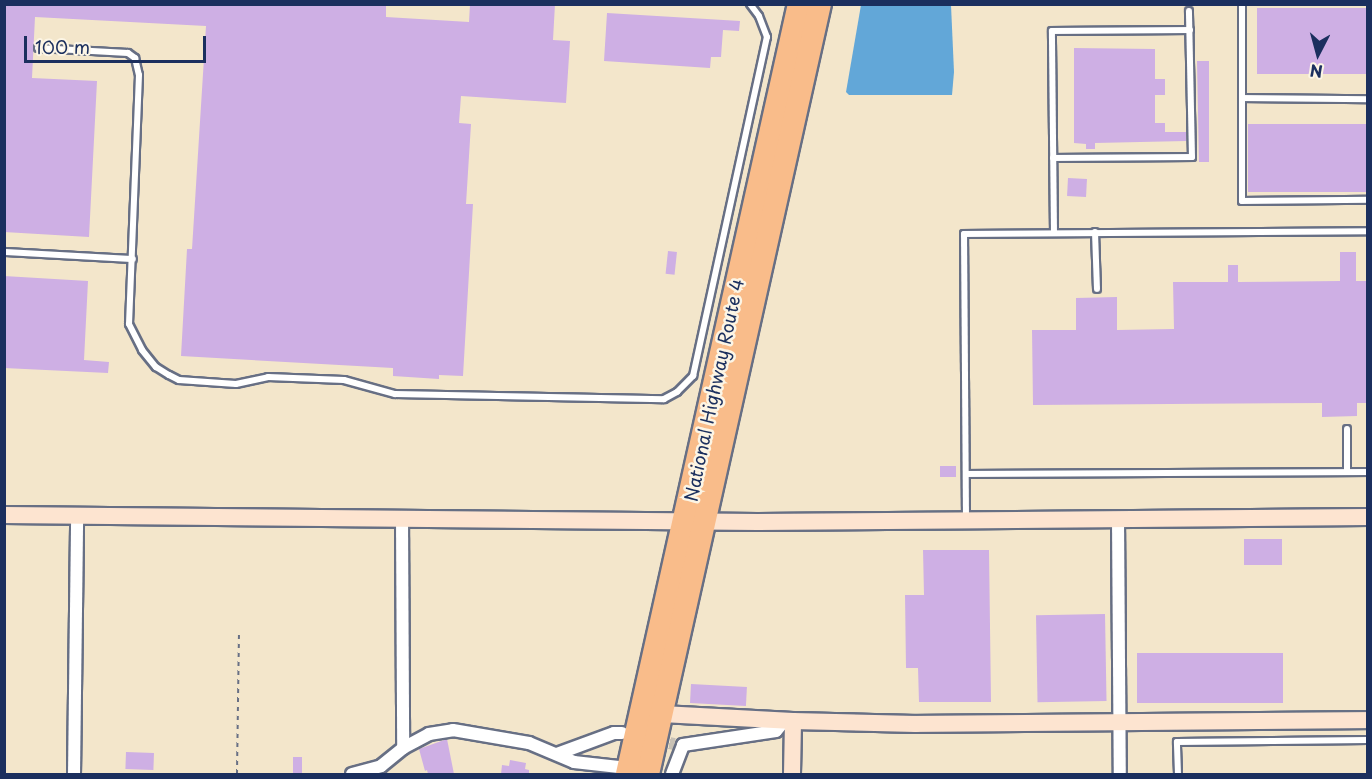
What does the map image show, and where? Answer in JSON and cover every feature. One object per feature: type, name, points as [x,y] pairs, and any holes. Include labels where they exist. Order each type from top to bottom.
[{"type":"highway","name":"National Highway Route 4","points":[[634,772],[662,714],[695,520],[799,4]]},
{"type":"highway","name":"National Highway Route 4","points":[[634,772],[820,4]]},
{"type":"street","points":[[4,515],[966,521],[1368,517]]},
{"type":"street","points":[[74,774],[77,516]]},
{"type":"street","points":[[402,519],[403,748]]},
{"type":"street","points":[[1118,519],[1120,774]]},
{"type":"street","points":[[662,714],[789,721],[916,724],[1368,720]]},
{"type":"street","points":[[672,774],[679,744],[776,731],[789,721]]},
{"type":"street","points":[[789,721],[792,774]]},
{"type":"street","points":[[351,774],[381,770],[403,748],[429,734],[453,730],[530,743],[574,762],[634,772]]},
{"type":"street","points":[[556,754],[614,733],[622,733]]},
{"type":"lane","points":[[38,48],[128,53],[135,58],[139,75],[129,324],[142,350],[156,367],[179,380],[236,384],[268,377],[344,380],[395,394],[643,399],[672,396],[693,376],[767,37],[759,16],[750,4]]},
{"type":"lane","points":[[1242,4],[1242,201],[1368,200]]},
{"type":"lane","points":[[1053,158],[1192,157],[1189,11]]},
{"type":"lane","points":[[1054,232],[1052,31],[1190,30]]},
{"type":"lane","points":[[1242,98],[1368,99]]},
{"type":"lane","points":[[966,521],[964,234],[1368,231]]},
{"type":"lane","points":[[1095,232],[1097,289]]},
{"type":"lane","points":[[4,252],[133,259]]},
{"type":"lane","points":[[1347,429],[1347,472]]},
{"type":"lane","points":[[966,474],[1368,472]]},
{"type":"lane","points":[[1178,774],[1177,742],[1368,740]]},
{"type":"path","points":[[237,774],[239,635]]},
{"type":"water","points":[[861,5],[951,5],[954,72],[952,95],[849,95],[846,92]]},
{"type":"building","points":[[4,4],[386,4],[386,17],[469,22],[470,4],[555,4],[553,40],[570,41],[566,103],[461,96],[459,123],[471,124],[466,204],[473,204],[463,376],[439,375],[439,379],[393,376],[393,368],[181,356],[187,249],[192,249],[206,26],[35,17],[32,78],[97,81],[89,237],[4,232]]},
{"type":"building","points":[[1257,8],[1368,8],[1368,74],[1257,74]]},
{"type":"building","points":[[607,13],[740,21],[739,31],[723,30],[721,57],[711,57],[710,68],[604,61]]},
{"type":"building","points":[[1074,48],[1155,49],[1155,79],[1165,79],[1165,95],[1155,95],[1155,123],[1165,123],[1165,132],[1186,132],[1186,141],[1095,143],[1095,149],[1086,149],[1086,144],[1074,143]]},
{"type":"building","points":[[1197,61],[1209,61],[1209,162],[1199,162]]},
{"type":"building","points":[[1248,124],[1368,124],[1368,192],[1248,192]]},
{"type":"building","points":[[1068,178],[1087,179],[1086,197],[1067,196]]},
{"type":"building","points":[[668,251],[677,252],[675,275],[666,274]]},
{"type":"building","points":[[1340,252],[1356,252],[1356,281],[1368,281],[1368,403],[1357,403],[1357,416],[1322,417],[1322,403],[1033,405],[1032,330],[1076,330],[1076,298],[1117,297],[1117,330],[1174,329],[1173,282],[1228,282],[1228,265],[1238,265],[1238,282],[1340,281]]},
{"type":"building","points":[[4,276],[88,281],[84,360],[109,362],[108,373],[4,368]]},
{"type":"building","points":[[940,466],[956,466],[956,477],[940,477]]},
{"type":"building","points":[[1244,539],[1282,539],[1282,565],[1244,565]]},
{"type":"building","points":[[923,550],[989,550],[991,702],[919,702],[918,668],[906,668],[905,595],[924,595]]},
{"type":"building","points":[[1105,614],[1107,701],[1038,702],[1036,615]]},
{"type":"building","points":[[1137,653],[1283,653],[1283,703],[1137,703]]},
{"type":"building","points":[[691,684],[747,687],[746,706],[690,703]]},
{"type":"building","points":[[447,739],[454,774],[428,774],[427,770],[425,771],[419,749]]},
{"type":"building","points":[[126,752],[154,753],[153,770],[125,769]]},
{"type":"building","points":[[293,757],[302,757],[302,774],[293,774]]},
{"type":"building","points":[[510,760],[526,763],[525,769],[529,770],[529,774],[501,774],[502,765],[509,766]]},
{"type":"tunnel","points":[[652,739],[674,744]]}]
